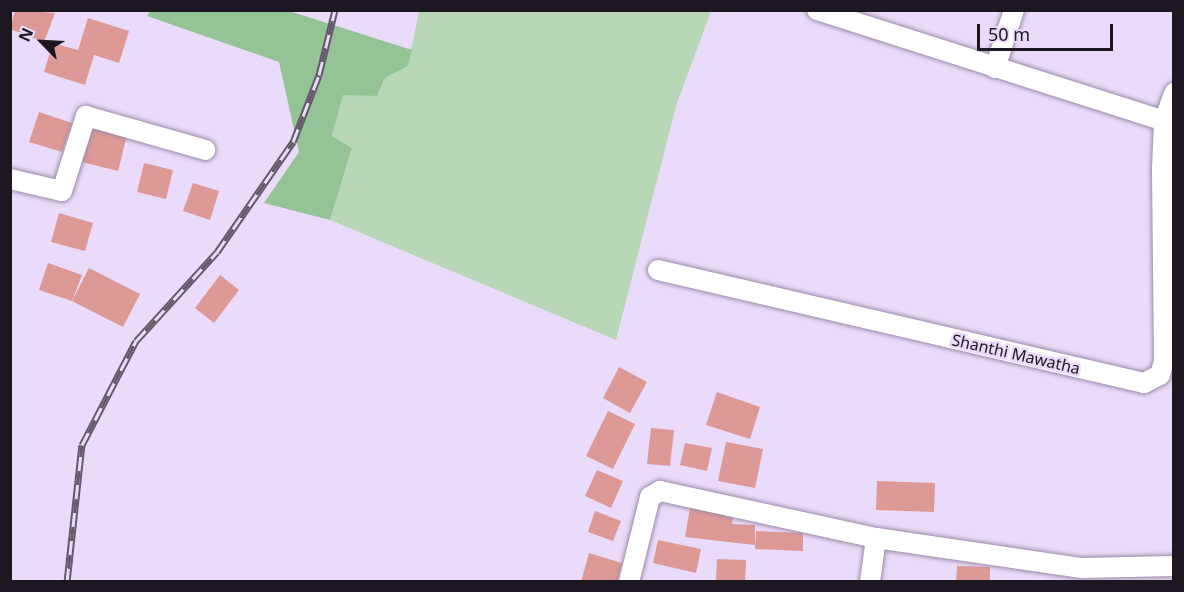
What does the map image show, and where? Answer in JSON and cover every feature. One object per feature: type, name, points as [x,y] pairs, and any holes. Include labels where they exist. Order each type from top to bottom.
[{"type":"street","points":[[817,10],[840,14],[995,68],[1164,122]]},
{"type":"street","points":[[995,68],[1014,10]]},
{"type":"street","name":"Shanthi Mawatha","points":[[658,270],[1144,383],[1160,375],[1164,361],[1168,168],[1164,122],[1173,93]]},
{"type":"street","points":[[10,179],[62,191],[86,117],[205,150]]},
{"type":"street","points":[[629,582],[650,497],[660,490],[876,538],[1082,568],[1173,566]]},
{"type":"street","points":[[870,582],[876,538]]},
{"type":"green space","points":[[150,11],[289,11],[412,50],[408,66],[385,78],[377,96],[343,95],[332,136],[352,148],[330,220],[264,203],[299,152],[279,62],[147,16]]},
{"type":"green space","points":[[419,11],[711,11],[676,106],[616,340],[330,220],[352,148],[332,136],[343,94],[377,96],[385,78],[408,66]]},
{"type":"building","points":[[15,10],[55,13],[44,42],[10,29]]},
{"type":"building","points":[[88,18],[129,31],[119,63],[94,55],[85,85],[44,72],[53,43],[78,50]]},
{"type":"building","points":[[39,112],[72,123],[62,152],[29,142]]},
{"type":"building","points":[[91,126],[127,135],[118,171],[82,162]]},
{"type":"building","points":[[144,163],[173,170],[166,199],[137,192]]},
{"type":"building","points":[[193,183],[219,191],[210,220],[183,211]]},
{"type":"building","points":[[59,213],[93,223],[85,251],[51,242]]},
{"type":"building","points":[[48,263],[82,275],[72,301],[39,290]]},
{"type":"building","points":[[89,268],[140,294],[123,327],[72,301]]},
{"type":"building","points":[[220,275],[239,290],[214,323],[195,308]]},
{"type":"building","points":[[619,367],[647,382],[630,413],[603,398]]},
{"type":"building","points":[[717,392],[760,407],[750,439],[706,425]]},
{"type":"building","points":[[608,411],[635,424],[613,469],[586,456]]},
{"type":"building","points":[[651,428],[674,430],[670,466],[647,464]]},
{"type":"building","points":[[726,442],[763,449],[755,488],[718,481]]},
{"type":"building","points":[[685,443],[712,448],[707,471],[680,465]]},
{"type":"building","points":[[597,470],[623,481],[611,508],[585,496]]},
{"type":"building","points":[[877,481],[935,483],[934,512],[876,510]]},
{"type":"building","points":[[690,508],[733,516],[732,524],[755,525],[755,545],[685,537]]},
{"type":"building","points":[[595,511],[621,521],[613,541],[588,532]]},
{"type":"building","points":[[756,531],[803,533],[803,551],[755,549]]},
{"type":"building","points":[[658,540],[701,549],[696,573],[653,563]]},
{"type":"building","points":[[589,553],[622,563],[617,582],[581,582]]},
{"type":"building","points":[[717,559],[746,560],[745,581],[716,580]]},
{"type":"building","points":[[957,566],[990,567],[990,582],[956,582]]},
{"type":"railway","points":[[67,582],[82,445],[136,341],[217,252],[293,142],[319,75],[335,10]]}]
